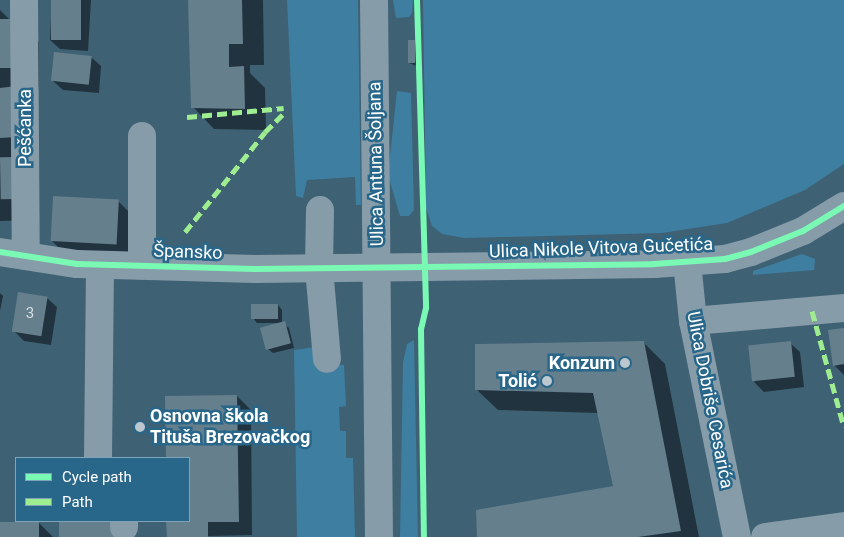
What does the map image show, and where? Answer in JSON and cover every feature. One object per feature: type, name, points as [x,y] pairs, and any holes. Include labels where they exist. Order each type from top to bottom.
[{"type":"street","name":"Pešćanka","points":[[13,254],[24,0]]},
{"type":"street","name":"Ulica Antuna Šoljana","points":[[374,0],[379,537]]},
{"type":"street","points":[[142,136],[142,265]]},
{"type":"street","name":"Ulica Nikole Vitova Gučetića","points":[[377,269],[687,262],[725,259],[769,246],[818,224],[844,206]]},
{"type":"street","points":[[320,210],[319,268],[327,359]]},
{"type":"street","name":"Špansko","points":[[13,254],[100,265],[377,269]]},
{"type":"street","name":"Ulica Dobriše Cesarića","points":[[687,262],[693,321],[737,537]]},
{"type":"street","points":[[98,457],[100,265]]},
{"type":"street","points":[[693,321],[844,308]]},
{"type":"street","points":[[765,537],[844,526]]},
{"type":"shaded area","points":[[287,0],[358,0],[361,205],[356,205],[355,177],[307,180],[303,198],[296,196]]},
{"type":"shaded area","points":[[393,0],[413,0],[412,13],[409,17],[396,18]]},
{"type":"shaded area","points":[[423,0],[844,0],[844,164],[805,190],[727,223],[662,233],[464,238],[442,234],[432,226],[426,208]]},
{"type":"shaded area","points":[[397,91],[411,93],[414,210],[409,216],[400,216],[388,175]]},
{"type":"shaded area","points":[[802,254],[815,259],[814,270],[753,275],[753,271]]},
{"type":"shaded area","points":[[414,340],[418,537],[400,537],[403,362],[407,344]]},
{"type":"shaded area","points":[[315,347],[321,363],[344,365],[346,406],[339,407],[340,431],[346,431],[346,458],[353,458],[355,537],[297,537],[294,350]]},
{"type":"building","points":[[51,0],[81,0],[81,40],[51,40]]},
{"type":"building","points":[[188,0],[242,0],[243,44],[229,44],[229,67],[244,66],[245,109],[191,108]]},
{"type":"building","points":[[0,19],[18,19],[18,68],[0,68]]},
{"type":"building","points":[[408,40],[415,40],[415,63],[408,63]]},
{"type":"building","points":[[54,52],[92,56],[89,85],[51,81]]},
{"type":"building","points":[[16,86],[18,137],[0,138],[0,88]]},
{"type":"building","points":[[0,157],[17,157],[18,199],[1,199]]},
{"type":"building","points":[[53,196],[119,199],[117,244],[51,241]]},
{"type":"building","points":[[18,292],[48,297],[41,336],[12,332]]},
{"type":"building","points":[[251,304],[278,304],[278,319],[251,319]]},
{"type":"building","points":[[285,321],[291,343],[266,350],[260,328]]},
{"type":"building","points":[[844,328],[844,364],[833,366],[828,330]]},
{"type":"building","points":[[644,341],[681,531],[638,537],[477,537],[476,510],[613,486],[593,393],[475,390],[475,344]]},
{"type":"building","points":[[791,341],[795,377],[752,381],[748,345]]},
{"type":"building","points":[[237,395],[239,522],[208,522],[208,537],[167,537],[166,522],[190,522],[190,457],[166,457],[165,396]]},
{"type":"building","points":[[0,522],[39,522],[39,537],[0,537]]},
{"type":"building","points":[[59,522],[115,522],[115,537],[59,537]]},
{"type":"marked path","points":[[187,117],[284,108]]},
{"type":"marked path","points":[[185,232],[265,132],[284,113]]},
{"type":"marked path","points":[[812,311],[844,427]]},
{"type":"cycle path","points":[[417,0],[426,308],[421,329],[424,537]]},
{"type":"cycle path","points":[[0,252],[77,264],[255,269],[654,264],[725,259],[751,252],[803,231],[844,206]]},
{"type":"place","name":"Konzum","points":[[625,363]]},
{"type":"place","name":"Tolić","points":[[547,381]]},
{"type":"place","name":"Osnovna škola Tituša Brezovačkog","points":[[140,427]]}]
